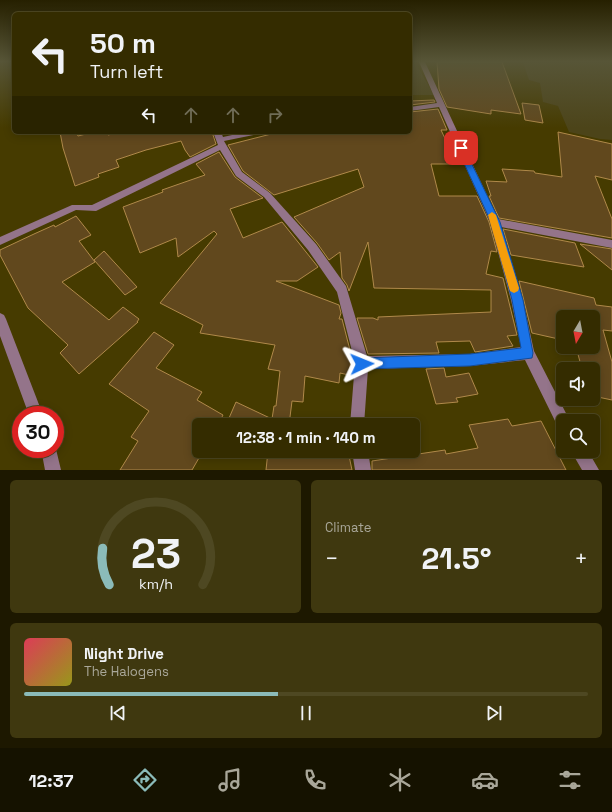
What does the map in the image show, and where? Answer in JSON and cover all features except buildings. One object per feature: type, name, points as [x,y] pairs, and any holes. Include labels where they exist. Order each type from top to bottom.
[{"type":"street","points":[[432,84],[495,222],[517,300],[528,353],[559,414]]},
{"type":"street","points":[[412,109],[441,105]]},
{"type":"street","points":[[218,134],[221,143],[239,174],[267,195],[312,247],[342,290],[362,364],[358,418]]},
{"type":"street","points":[[0,241],[75,207],[93,209],[221,143],[250,134]]},
{"type":"street","points":[[495,222],[612,244]]},
{"type":"street","points":[[0,319],[33,406]]},
{"type":"street","points":[[362,364],[470,360],[528,353]]},
{"type":"street","points":[[50,458],[53,470]]},
{"type":"street","points":[[361,458],[363,470]]},
{"type":"street","points":[[583,458],[591,470]]},
{"type":"shaded area","points":[[412,84],[428,84],[434,95],[412,95]]},
{"type":"shaded area","points":[[540,84],[612,84],[612,140],[600,139],[569,132],[558,106],[543,102]]},
{"type":"slow traffic","points":[[492,215],[514,288]]},
{"type":"route","points":[[362,364],[470,360],[528,353],[517,300],[495,222],[461,148]]}]
